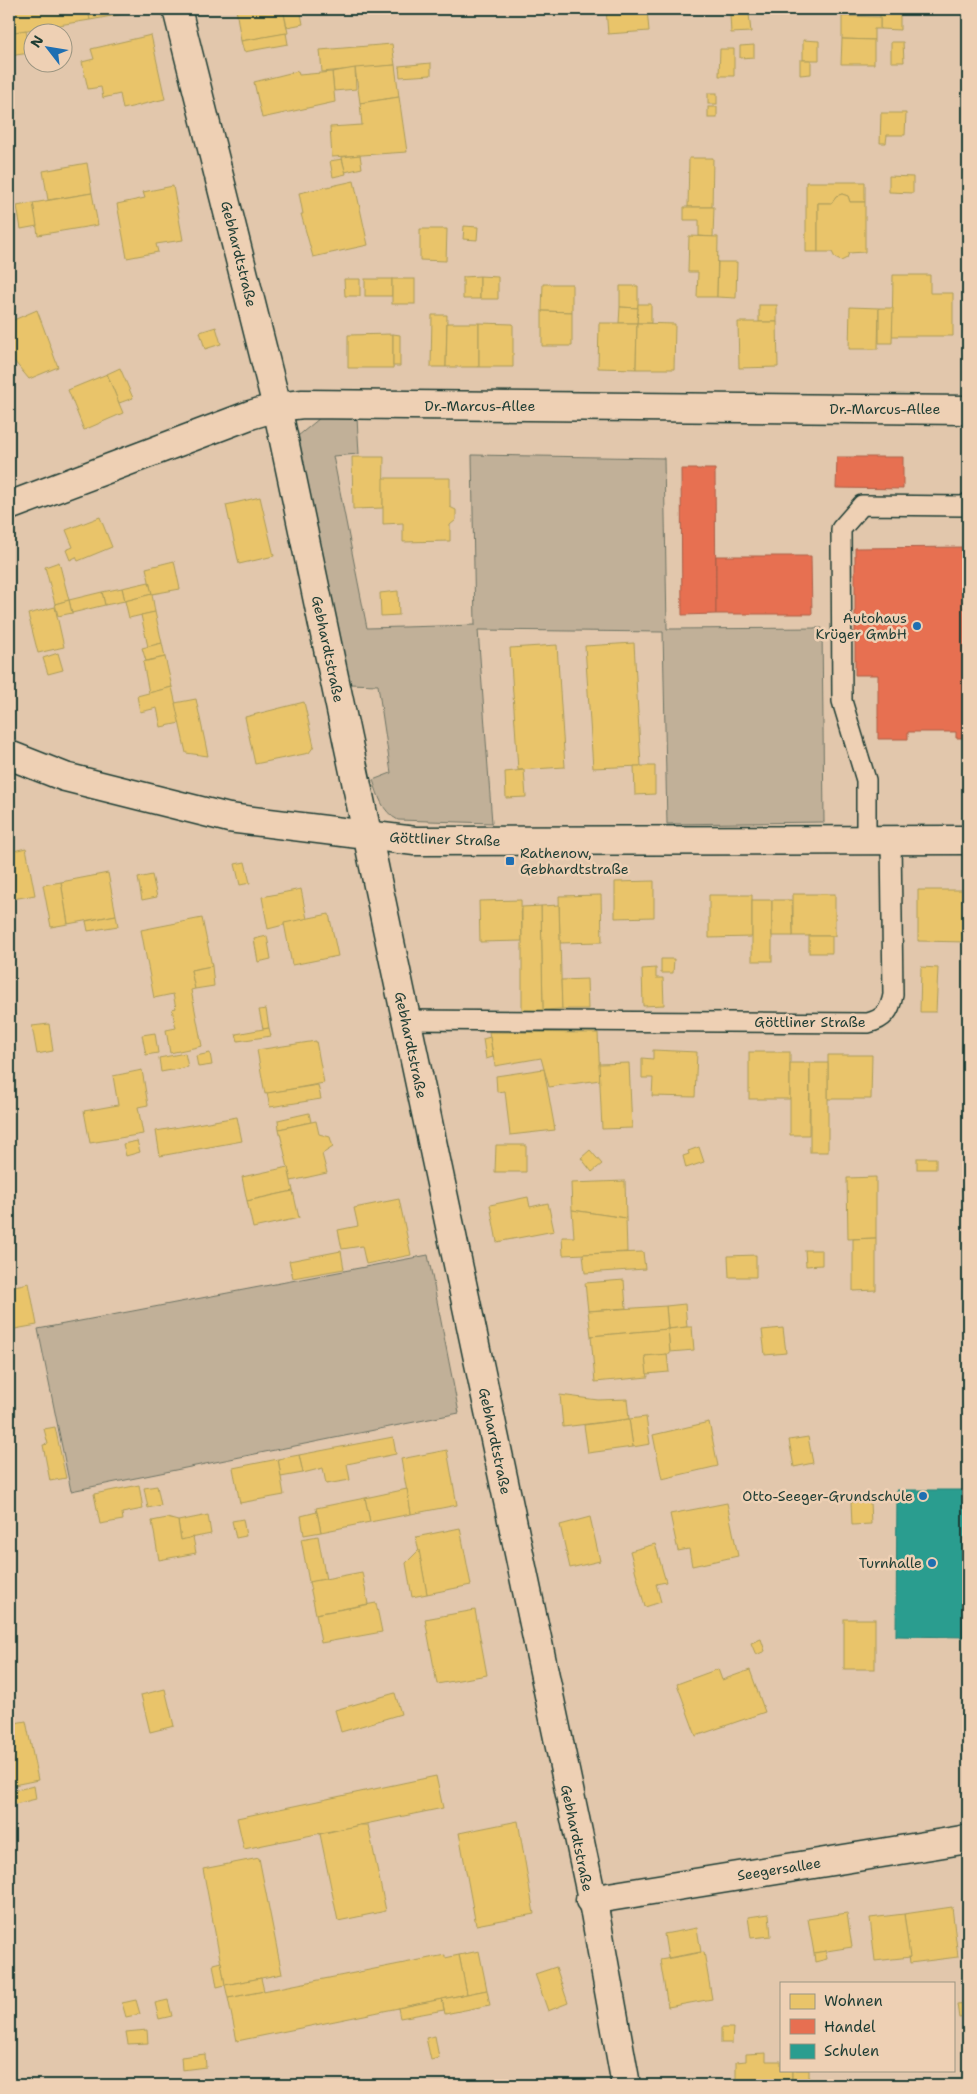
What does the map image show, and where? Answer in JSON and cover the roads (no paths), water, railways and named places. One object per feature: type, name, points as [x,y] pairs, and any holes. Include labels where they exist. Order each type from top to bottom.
[{"type":"street","name":"Gebhardtstraße","points":[[177,9],[277,407],[368,835],[405,1020],[460,1272],[590,1900],[595,1913],[626,2085]]},
{"type":"street","name":"Dr.-Marcus-Allee","points":[[9,506],[250,415],[277,407],[303,404],[968,410]]},
{"type":"street","name":"Göttliner Straße","points":[[9,756],[65,777],[229,818],[415,841],[968,840]]},
{"type":"street","name":"Seegersallee","points":[[590,1900],[968,1839]]},
{"type":"lane","points":[[879,840],[866,780],[842,701],[841,529],[862,505],[965,506],[968,503]]},
{"type":"lane","name":"Göttliner Straße","points":[[405,1020],[858,1023],[879,1020],[887,1014],[893,995],[879,840]]},
{"type":"place","name":"Autohaus Krüger GmbH","points":[[917,626]]},
{"type":"place","name":"Rathenow, Gebhardtstraße","points":[[510,861]]},
{"type":"place","name":"Otto-Seeger-Grundschule","points":[[923,1496]]},
{"type":"place","name":"Turnhalle","points":[[932,1563]]}]
